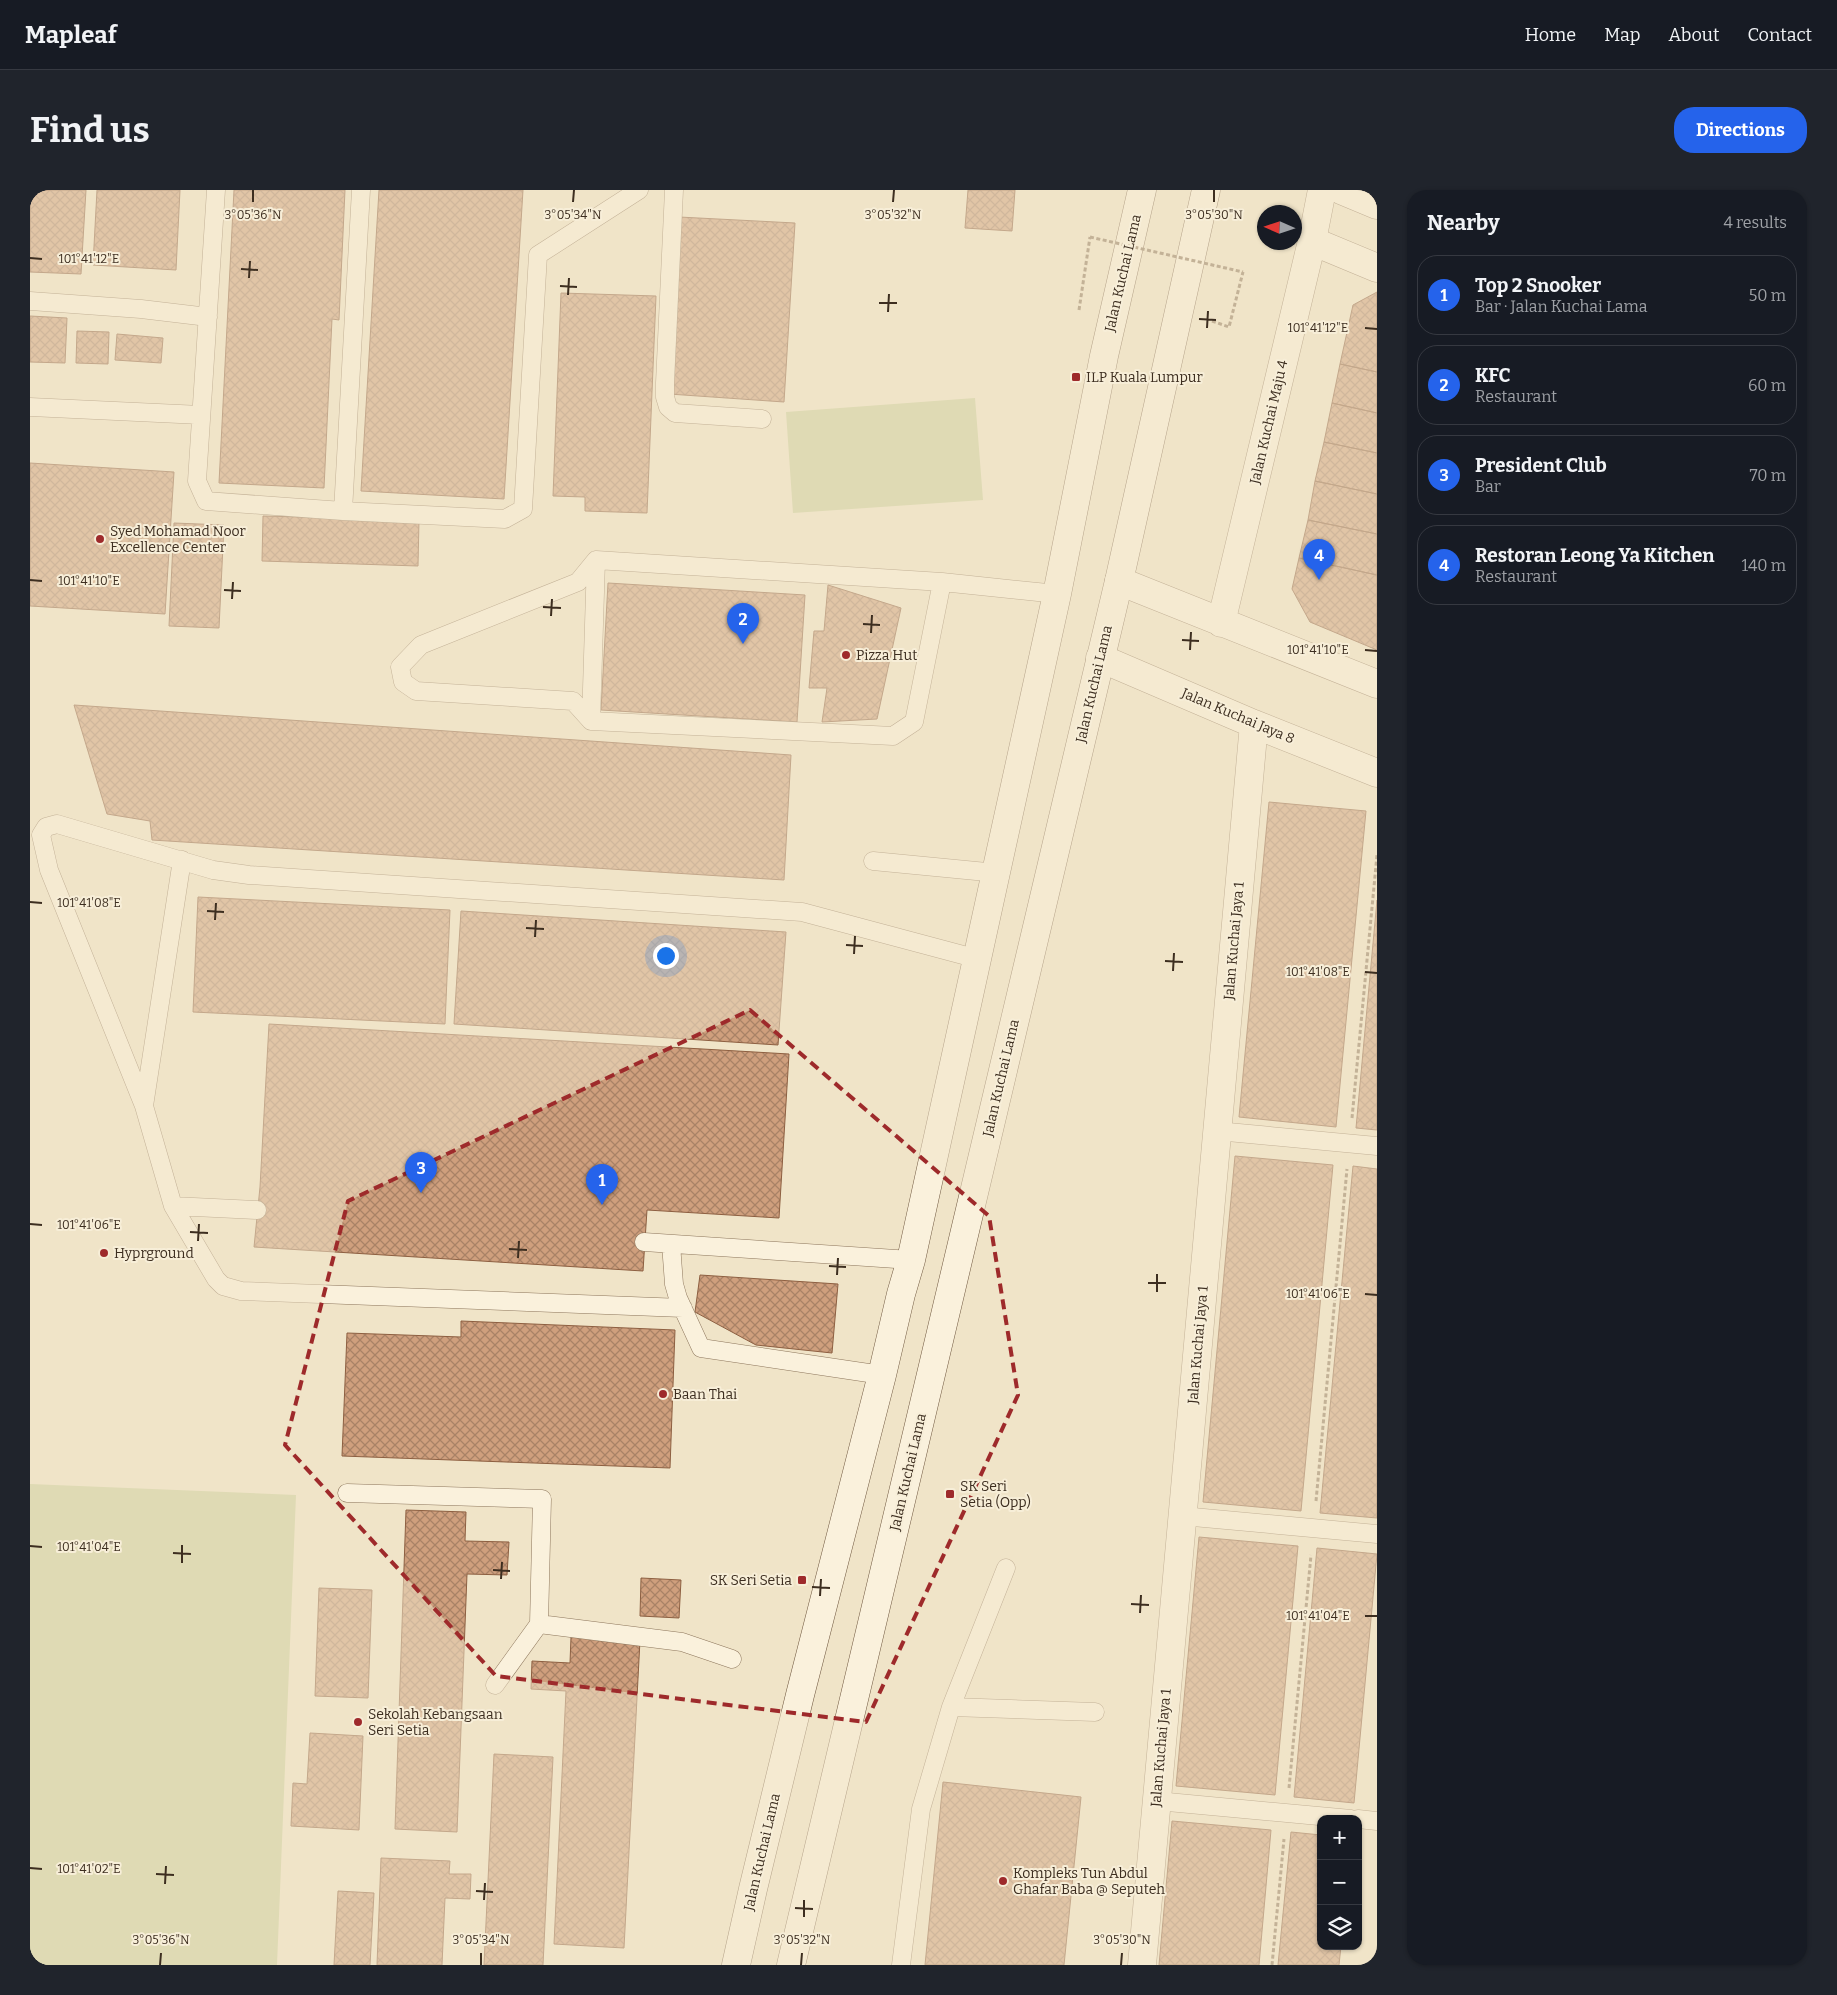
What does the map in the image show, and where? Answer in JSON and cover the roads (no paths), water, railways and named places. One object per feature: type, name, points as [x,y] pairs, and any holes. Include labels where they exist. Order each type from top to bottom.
[{"type":"main road","name":"Jalan Kuchai Lama","points":[[736,1965],[800,1695],[911,1260],[1058,594],[1104,356],[1142,190]]},
{"type":"main road","name":"Jalan Kuchai Lama","points":[[791,1965],[1119,581],[1206,190]]},
{"type":"main road","name":"Jalan Kuchai Maju 4","points":[[1221,623],[1312,241],[1322,190]]},
{"type":"main road","points":[[1341,190],[1377,204]]},
{"type":"main road","points":[[1312,241],[1377,268]]},
{"type":"main road","points":[[1119,581],[1377,684]]},
{"type":"main road","name":"Jalan Kuchai Jaya 8","points":[[1100,658],[1254,724],[1377,773]]},
{"type":"main road","name":"Jalan Kuchai Jaya 1","points":[[1142,1965],[1254,724]]},
{"type":"lane","points":[[216,190],[197,481],[206,501],[343,511],[505,519],[524,509],[538,255],[640,190]]},
{"type":"lane","points":[[343,511],[361,190]]},
{"type":"lane","points":[[674,190],[665,383],[665,397],[668,407],[676,413],[689,415],[762,419]]},
{"type":"lane","points":[[30,301],[141,309],[208,317]]},
{"type":"lane","points":[[30,407],[202,415]]},
{"type":"lane","points":[[596,560],[942,582],[1058,594]]},
{"type":"lane","points":[[596,560],[578,582],[421,645],[400,667],[403,682],[416,691],[573,701],[591,721],[893,736],[914,722],[942,582]]},
{"type":"lane","points":[[591,721],[596,560]]},
{"type":"lane","points":[[683,1308],[232,1290],[223,1286],[210,1271],[173,1206],[144,1106],[48,870],[41,835],[46,827],[57,824],[213,870],[250,875],[802,912],[942,951],[978,959]]},
{"type":"lane","points":[[144,1106],[182,860]]},
{"type":"lane","points":[[873,861],[997,873]]},
{"type":"lane","points":[[1217,1131],[1377,1146]]},
{"type":"lane","points":[[173,1206],[257,1210]]},
{"type":"lane","points":[[644,1242],[911,1260]]},
{"type":"lane","points":[[671,1244],[674,1284],[702,1348],[882,1375]]},
{"type":"lane","points":[[347,1493],[542,1499],[539,1624],[495,1685]]},
{"type":"lane","points":[[1182,1516],[1377,1534]]},
{"type":"lane","points":[[901,1965],[921,1809],[951,1707],[1006,1568]]},
{"type":"lane","points":[[539,1624],[682,1642],[732,1659]]},
{"type":"lane","points":[[951,1707],[1095,1712]]},
{"type":"lane","points":[[1157,1801],[1317,1816]]},
{"type":"lane","points":[[1362,1819],[1377,1821]]},
{"type":"place","name":"ILP Kuala Lumpur","points":[[1076,377]]},
{"type":"place","name":"Syed Mohamad Noor Excellence Center","points":[[100,539]]},
{"type":"place","name":"Restoran Leong Ya Kitchen","points":[[1319,580]]},
{"type":"place","name":"KFC","points":[[743,644]]},
{"type":"place","name":"Pizza Hut","points":[[846,655]]},
{"type":"place","name":"President Club","points":[[421,1193]]},
{"type":"place","name":"Top 2 Snooker","points":[[602,1205]]},
{"type":"place","name":"Hyprground","points":[[104,1253]]},
{"type":"place","name":"Baan Thai","points":[[663,1394]]},
{"type":"place","name":"SK Seri Setia (Opp)","points":[[950,1494]]},
{"type":"place","name":"SK Seri Setia","points":[[802,1580]]},
{"type":"place","name":"Sekolah Kebangsaan Seri Setia","points":[[358,1722]]},
{"type":"place","name":"Kompleks Tun Abdul Ghafar Baba @ Seputeh","points":[[1003,1881]]}]
